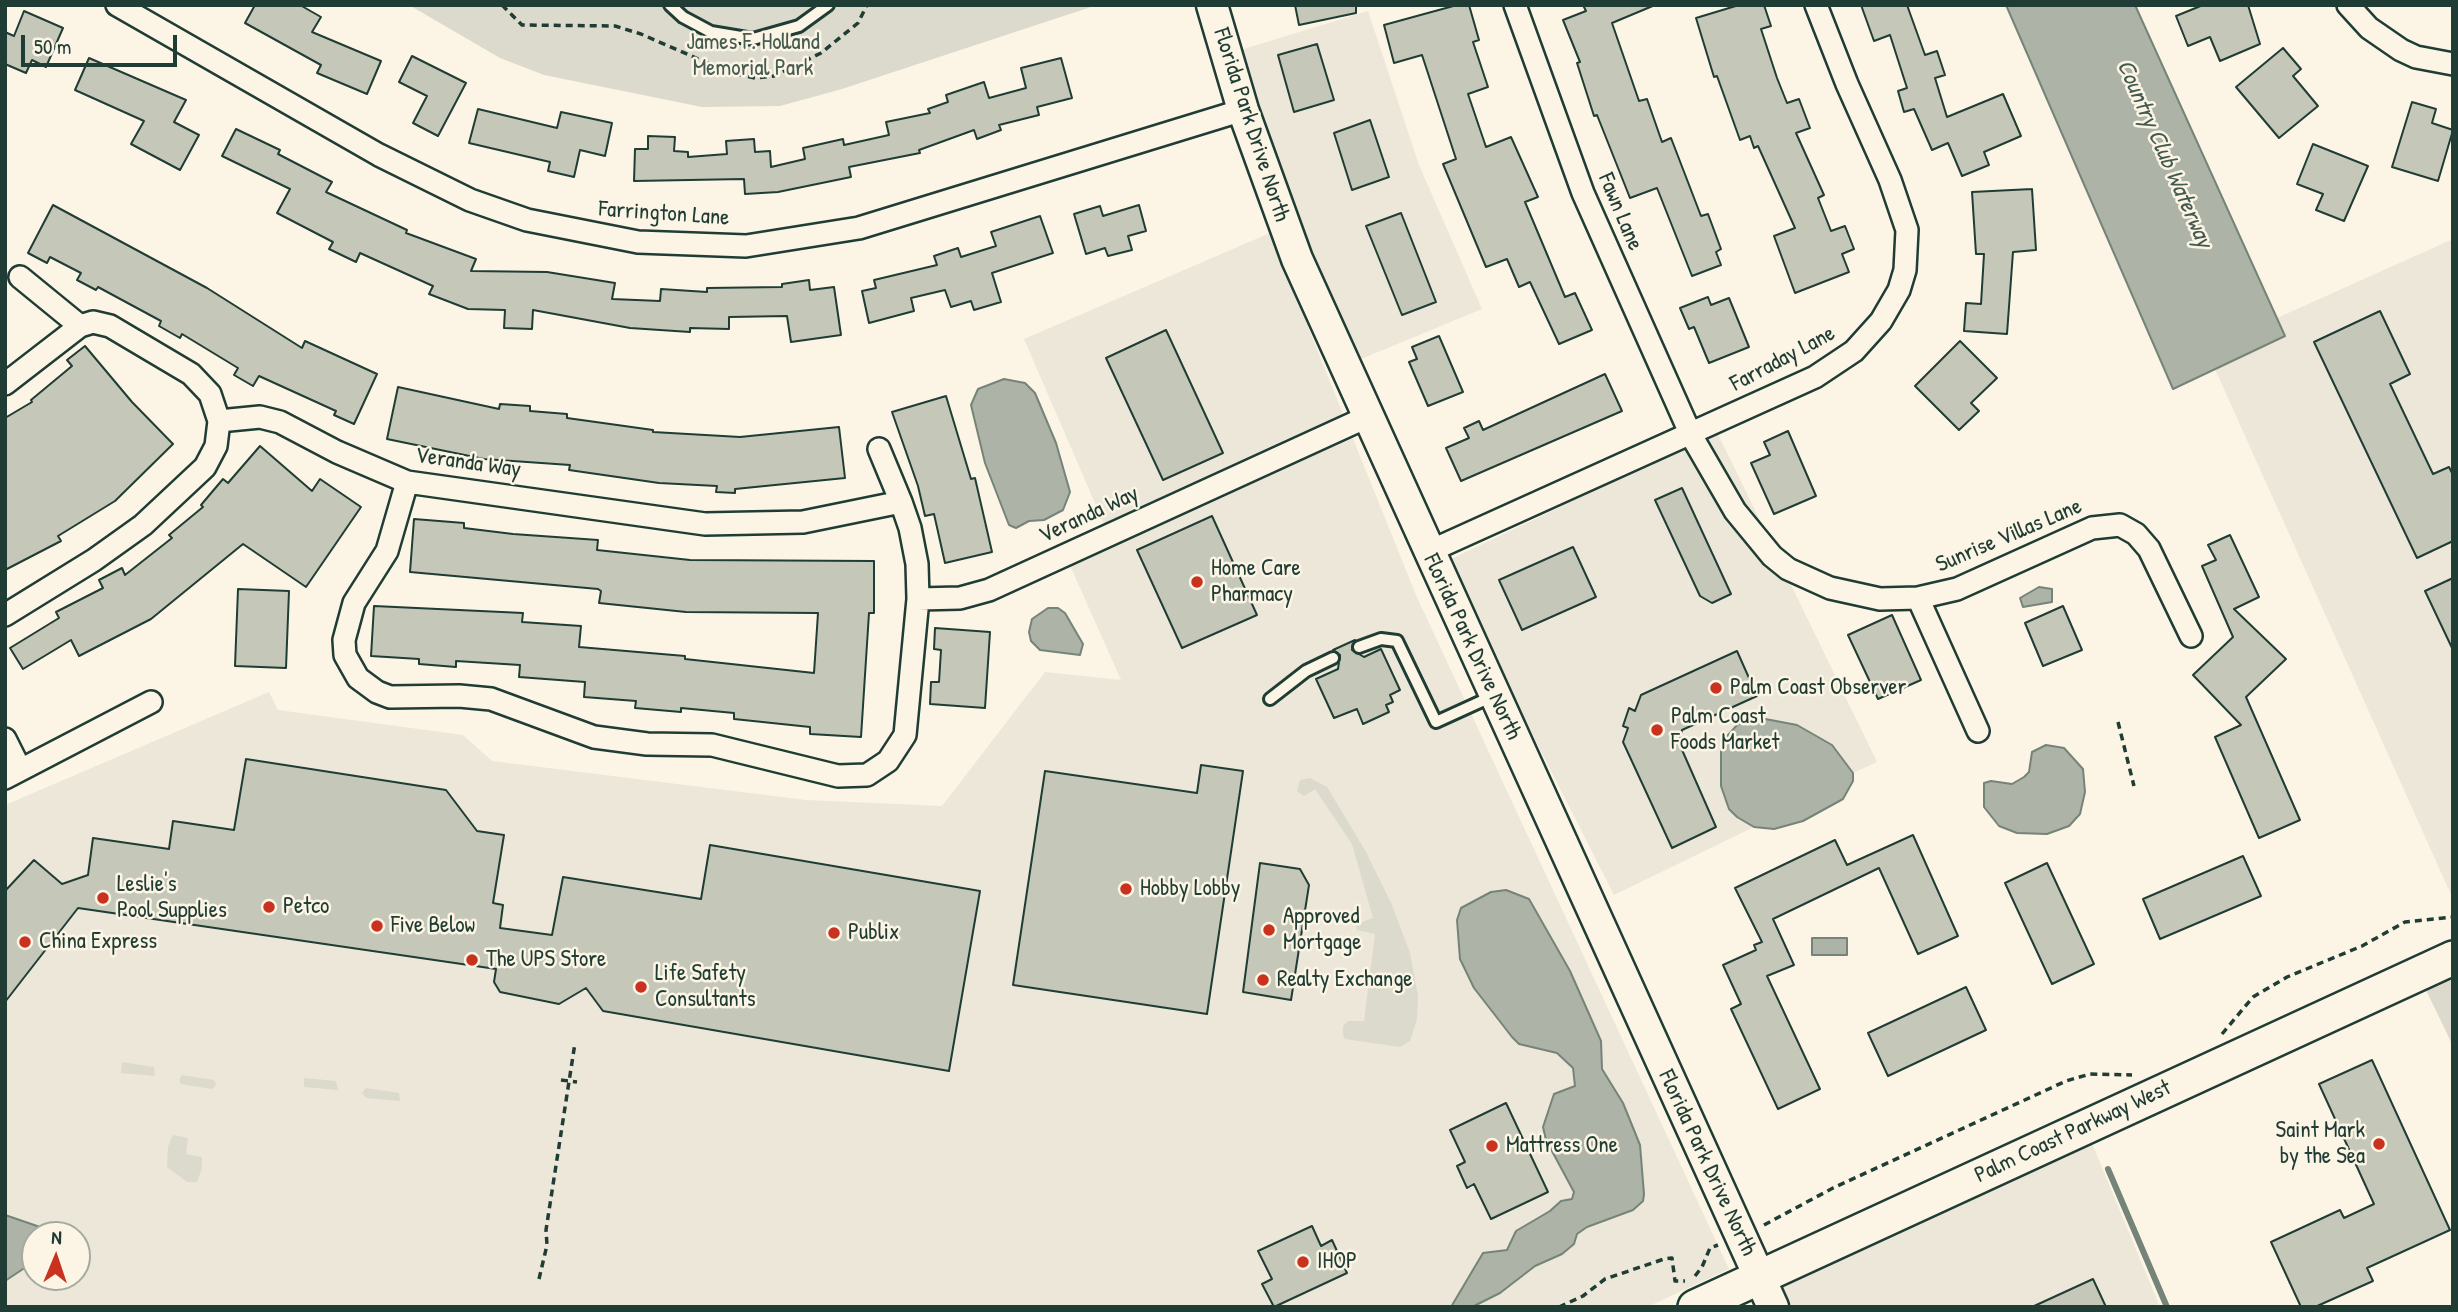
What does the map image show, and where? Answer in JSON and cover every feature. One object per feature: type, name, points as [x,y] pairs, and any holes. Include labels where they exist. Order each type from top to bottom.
[{"type":"main road","name":"Palm Coast Parkway West","points":[[1695,1307],[1766,1292],[2453,958]]},
{"type":"street","name":"Farrington Lane","points":[[117,5],[379,155],[470,200],[537,223],[638,242],[746,246],[859,228],[1243,110]]},
{"type":"street","name":"Florida Park Drive North","points":[[1212,5],[1243,110],[1297,259],[1766,1292]]},
{"type":"street","name":"Fawn Lane","points":[[1515,5],[1583,193],[1690,435]]},
{"type":"street","name":"Farraday Lane","points":[[1429,552],[1815,377],[1843,359],[1881,321],[1903,279],[1909,240],[1904,219],[1816,5]]},
{"type":"street","points":[[2348,5],[2369,28],[2401,50],[2416,57],[2453,64]]},
{"type":"street","points":[[20,277],[80,326]]},
{"type":"street","points":[[5,384],[48,348],[80,326],[93,322],[110,326],[191,374],[210,394],[219,421],[216,446],[210,459],[153,516],[114,547],[5,615]]},
{"type":"street","name":"Veranda Way","points":[[219,421],[260,417],[280,422],[337,452],[407,482],[705,524],[803,522],[901,502]]},
{"type":"street","name":"Veranda Way","points":[[918,599],[960,598],[989,590],[1367,417]]},
{"type":"street","name":"Sunrise Villas Lane","points":[[1690,435],[1746,527],[1788,569],[1830,588],[1880,599],[1917,598],[1957,589],[2092,528],[2120,526],[2136,534],[2149,549],[2190,636]]},
{"type":"street","points":[[407,482],[387,551],[354,603],[344,640],[345,655],[358,678],[390,697],[459,696],[491,699],[574,732],[606,740],[712,745],[838,776],[867,775],[888,761],[905,735],[918,599],[915,552],[901,502],[879,449]]},
{"type":"street","points":[[1917,598],[1978,731]]},
{"type":"street","points":[[5,739],[13,773],[151,702]]},
{"type":"lane","points":[[670,5],[704,29],[727,37],[753,39],[784,33],[799,26],[828,5]]},
{"type":"lane","points":[[1359,647],[1386,638],[1397,641],[1436,722],[1494,696]]},
{"type":"lane","points":[[1270,699],[1306,671],[1333,659]]},
{"type":"path","points":[[502,5],[522,25],[615,26],[641,34],[728,72],[755,78],[774,76],[821,53],[858,23],[867,5]]},
{"type":"path","points":[[2118,722],[2134,786]]},
{"type":"path","points":[[2214,1038],[2227,1028],[2253,997],[2279,981],[2361,946],[2405,922],[2453,917]]},
{"type":"path","points":[[539,1279],[547,1245],[575,1044]]},
{"type":"path","points":[[1771,1222],[1833,1188],[2066,1081],[2090,1074],[2140,1073]]},
{"type":"path","points":[[561,1080],[577,1082]]},
{"type":"path","points":[[1559,1307],[1583,1296],[1605,1279],[1664,1259],[1672,1258],[1675,1280],[1689,1280],[1702,1267],[1710,1248]]},
{"type":"shaded area","points":[[1368,11],[1419,165],[1482,309],[1361,359],[1289,199],[1237,51]]},
{"type":"shaded area","points":[[1270,233],[1416,595],[1729,1269],[1647,1307],[5,1307],[5,805],[269,692],[278,710],[463,735],[492,761],[806,800],[942,806],[1045,672],[1121,680],[1060,543],[1104,524],[1024,339]]},
{"type":"shaded area","points":[[2453,239],[2453,899],[2215,369],[2285,336],[2277,318]]},
{"type":"shaded area","points":[[1717,432],[1877,762],[1853,773],[1849,766],[1721,743],[1721,786],[1737,817],[1754,827],[1614,895],[1445,562]]},
{"type":"shaded area","points":[[2091,1141],[2160,1307],[1786,1307],[1775,1284]]},
{"type":"green space","name":"James F. Holland Memorial Park","points":[[409,5],[1097,5],[842,89],[780,106],[702,107],[544,75],[500,58]]},
{"type":"green space","points":[[1310,778],[1327,787],[1366,852],[1392,905],[1410,953],[1418,996],[1417,1019],[1410,1041],[1400,1047],[1345,1039],[1343,1034],[1343,1026],[1348,1021],[1364,1021],[1375,934],[1357,930],[1356,927],[1357,924],[1373,918],[1352,844],[1315,789],[1304,796],[1297,791],[1300,780]]},
{"type":"green space","points":[[2453,973],[2453,1046],[2424,986]]},
{"type":"green space","points":[[122,1062],[154,1067],[155,1076],[121,1073]]},
{"type":"green space","points":[[182,1075],[214,1080],[216,1085],[212,1089],[181,1084],[179,1080]]},
{"type":"green space","points":[[304,1078],[336,1081],[338,1090],[304,1087]]},
{"type":"green space","points":[[366,1088],[399,1093],[400,1101],[366,1098],[362,1093]]},
{"type":"green space","points":[[173,1135],[188,1138],[186,1154],[202,1157],[202,1168],[197,1182],[187,1182],[167,1167],[168,1147]]},
{"type":"water","name":"Country Club Waterway","points":[[2006,5],[2135,5],[2285,336],[2173,389]]},
{"type":"water","points":[[1004,379],[1025,383],[1035,393],[1056,443],[1070,492],[1063,510],[1044,520],[1029,521],[1016,528],[1009,525],[985,463],[971,405],[978,389]]},
{"type":"water","points":[[2039,587],[2052,589],[2052,602],[2023,607],[2020,598]]},
{"type":"water","points":[[1048,608],[1058,608],[1065,613],[1083,644],[1080,655],[1040,650],[1031,641],[1029,632],[1032,619]]},
{"type":"water","points":[[1760,718],[1797,725],[1832,745],[1853,773],[1853,781],[1843,799],[1803,821],[1774,829],[1754,827],[1737,817],[1729,809],[1721,786],[1721,743],[1738,724]]},
{"type":"water","points":[[2046,745],[2064,748],[2083,769],[2085,792],[2080,814],[2069,826],[2047,834],[2017,833],[1999,826],[1984,807],[1984,783],[1991,781],[2012,784],[2024,777],[2029,772],[2032,752]]},
{"type":"water","points":[[1506,890],[1529,899],[1570,971],[1601,1041],[1602,1069],[1623,1103],[1640,1145],[1644,1194],[1643,1201],[1633,1210],[1587,1227],[1577,1234],[1574,1244],[1562,1254],[1535,1266],[1500,1293],[1472,1307],[1451,1307],[1483,1253],[1507,1250],[1516,1231],[1550,1211],[1561,1201],[1572,1199],[1574,1192],[1546,1140],[1543,1127],[1554,1094],[1575,1086],[1573,1068],[1557,1053],[1519,1044],[1474,988],[1460,959],[1457,920],[1461,908],[1491,892]]},
{"type":"water","points":[[1812,938],[1847,938],[1847,955],[1812,955]]},
{"type":"water","points":[[5,1215],[23,1221],[21,1270],[5,1281]]},
{"type":"building","points":[[255,5],[300,5],[321,17],[312,32],[381,61],[367,94],[317,73],[321,65],[245,23]]},
{"type":"building","points":[[1295,5],[1356,5],[1356,13],[1299,25]]},
{"type":"building","points":[[1457,5],[1469,5],[1479,40],[1473,42],[1488,87],[1468,94],[1486,147],[1511,137],[1538,197],[1525,202],[1565,297],[1575,293],[1592,330],[1559,344],[1530,282],[1519,287],[1507,259],[1486,267],[1443,164],[1456,159],[1422,55],[1394,63],[1384,25]]},
{"type":"building","points":[[1583,5],[1655,5],[1612,23],[1639,101],[1647,99],[1662,142],[1671,138],[1701,216],[1708,214],[1721,249],[1716,252],[1721,265],[1692,276],[1657,188],[1630,198],[1597,115],[1594,116],[1577,63],[1580,62],[1563,20],[1586,11]]},
{"type":"building","points":[[1739,5],[1764,5],[1771,26],[1761,29],[1777,78],[1787,103],[1799,99],[1810,128],[1796,133],[1824,195],[1818,198],[1831,231],[1845,226],[1854,249],[1842,254],[1849,272],[1795,293],[1774,236],[1795,228],[1758,146],[1754,148],[1750,136],[1740,140],[1717,76],[1714,77],[1696,18]]},
{"type":"building","points":[[1861,5],[1907,5],[1925,55],[1937,51],[1945,75],[1935,78],[1947,117],[2003,94],[2021,136],[1984,152],[1989,165],[1962,176],[1948,143],[1932,150],[1914,109],[1904,112],[1898,91],[1907,88],[1890,35],[1874,41]]},
{"type":"building","points":[[2203,5],[2248,5],[2260,44],[2220,61],[2210,37],[2188,46],[2176,16]]},
{"type":"building","points":[[24,11],[63,28],[46,67],[32,60],[26,73],[5,64],[5,32],[14,36]]},
{"type":"building","points":[[1317,44],[1334,100],[1294,112],[1278,55]]},
{"type":"building","points":[[2283,48],[2301,69],[2293,76],[2318,106],[2279,138],[2236,87]]},
{"type":"building","points":[[412,56],[466,83],[438,136],[413,123],[427,96],[399,82]]},
{"type":"building","points":[[89,58],[186,100],[174,122],[199,135],[180,170],[131,144],[144,121],[75,90]]},
{"type":"building","points":[[1061,58],[1072,98],[1037,107],[1039,115],[999,125],[1001,130],[977,139],[974,130],[919,150],[920,153],[849,167],[851,177],[778,192],[745,194],[744,179],[634,181],[635,149],[648,149],[648,136],[675,137],[674,151],[688,152],[688,157],[727,154],[726,141],[754,139],[755,152],[770,151],[771,167],[805,159],[803,148],[843,139],[844,145],[889,135],[886,122],[930,113],[928,109],[948,102],[946,95],[984,82],[989,98],[1026,88],[1021,68]]},
{"type":"building","points":[[2412,102],[2436,109],[2432,123],[2453,130],[2438,181],[2392,167]]},
{"type":"building","points":[[478,109],[557,128],[561,112],[612,123],[605,156],[580,150],[574,177],[548,171],[550,162],[469,143]]},
{"type":"building","points":[[1370,120],[1389,177],[1352,190],[1334,133]]},
{"type":"building","points":[[236,129],[280,150],[278,154],[332,182],[326,192],[407,230],[406,233],[476,259],[471,271],[547,272],[615,283],[612,299],[660,301],[661,289],[707,292],[707,288],[782,287],[782,284],[809,280],[810,290],[834,287],[841,335],[791,342],[787,316],[729,317],[729,329],[690,328],[690,332],[630,328],[533,310],[532,329],[504,328],[505,310],[468,309],[429,294],[433,286],[360,253],[356,262],[329,249],[333,242],[277,213],[290,189],[222,156]]},
{"type":"building","points":[[2313,144],[2368,166],[2344,221],[2316,210],[2323,194],[2297,184]]},
{"type":"building","points":[[2032,189],[2036,250],[2013,252],[2007,334],[1964,331],[1966,303],[1981,304],[1984,254],[1976,254],[1972,192]]},
{"type":"building","points":[[53,205],[207,288],[302,348],[305,341],[377,374],[354,424],[334,415],[336,411],[259,376],[253,386],[234,375],[238,368],[182,334],[180,338],[159,326],[161,321],[98,287],[96,290],[77,280],[81,273],[50,257],[47,263],[28,253]]},
{"type":"building","points":[[1139,205],[1146,231],[1128,236],[1132,250],[1108,256],[1105,248],[1086,254],[1074,214],[1100,206],[1103,216]]},
{"type":"building","points":[[1401,213],[1436,302],[1402,315],[1366,226]]},
{"type":"building","points":[[1040,216],[1053,253],[992,273],[1001,302],[974,310],[971,301],[951,307],[945,290],[911,298],[914,311],[869,323],[862,291],[876,288],[874,280],[937,265],[934,256],[958,248],[961,257],[996,246],[991,232]]},
{"type":"building","points":[[1708,297],[1711,305],[1729,298],[1749,347],[1709,363],[1694,327],[1689,329],[1680,308]]},
{"type":"building","points":[[2380,311],[2410,374],[2390,384],[2433,474],[2449,467],[2453,475],[2453,541],[2417,558],[2314,342]]},
{"type":"building","points":[[1166,330],[1223,453],[1163,480],[1106,358]]},
{"type":"building","points":[[1439,336],[1463,392],[1428,406],[1409,362],[1417,359],[1412,347]]},
{"type":"building","points":[[1960,341],[1997,378],[1971,403],[1979,411],[1959,430],[1915,386]]},
{"type":"building","points":[[85,346],[132,402],[173,444],[115,501],[58,536],[61,541],[5,570],[5,418],[32,402],[31,400],[72,366],[67,360]]},
{"type":"building","points":[[1605,374],[1622,411],[1461,481],[1446,448],[1469,438],[1464,428],[1479,421],[1483,430]]},
{"type":"building","points":[[398,387],[499,409],[500,404],[530,406],[530,411],[567,414],[567,418],[653,432],[740,437],[839,427],[845,478],[735,489],[735,493],[716,492],[717,486],[659,483],[569,470],[570,465],[484,459],[387,439]]},
{"type":"building","points":[[946,396],[971,479],[975,478],[992,552],[945,563],[934,514],[925,516],[918,486],[892,412]]},
{"type":"building","points":[[1788,431],[1816,496],[1774,514],[1751,463],[1770,455],[1764,442]]},
{"type":"building","points":[[260,446],[312,491],[320,479],[361,507],[306,587],[243,544],[151,619],[79,656],[71,640],[23,669],[10,648],[59,618],[56,612],[103,588],[99,580],[122,568],[125,575],[172,538],[169,535],[203,507],[201,505],[223,479],[228,483]]},
{"type":"building","points":[[1682,488],[1731,594],[1712,603],[1700,596],[1655,500]]},
{"type":"building","name":"Home Care Pharmacy","points":[[1212,516],[1257,615],[1182,648],[1137,550]]},
{"type":"building","points":[[414,519],[464,523],[464,528],[513,534],[598,540],[597,550],[690,560],[874,561],[874,613],[869,613],[861,737],[810,734],[810,727],[734,719],[734,713],[681,708],[681,712],[635,708],[636,701],[584,697],[585,682],[519,677],[520,665],[456,661],[456,667],[419,664],[419,659],[371,656],[374,606],[523,613],[522,622],[581,626],[579,647],[685,656],[685,659],[814,673],[818,613],[686,612],[599,603],[601,591],[598,589],[410,572]]},
{"type":"building","points":[[2230,535],[2259,597],[2234,609],[2286,659],[2246,697],[2300,820],[2259,838],[2215,737],[2241,725],[2193,675],[2233,637],[2202,566],[2216,560],[2208,545]]},
{"type":"building","points":[[1573,547],[1596,597],[1522,630],[1499,580]]},
{"type":"building","points":[[2453,578],[2453,650],[2425,591]]},
{"type":"building","points":[[238,589],[289,591],[286,668],[235,666]]},
{"type":"building","points":[[2063,606],[2082,650],[2043,666],[2025,623]]},
{"type":"building","points":[[1892,615],[1921,680],[1878,699],[1848,635]]},
{"type":"building","points":[[935,628],[990,632],[985,708],[930,704],[931,682],[939,682],[941,650],[934,649]]},
{"type":"building","points":[[1355,640],[1352,650],[1364,657],[1381,649],[1400,690],[1390,695],[1393,702],[1386,705],[1389,712],[1363,724],[1357,709],[1334,718],[1316,679],[1338,669],[1340,655],[1333,650]]},
{"type":"building","points":[[1737,651],[1757,696],[1682,730],[1679,743],[1716,827],[1672,848],[1623,742],[1628,728],[1623,726],[1629,708],[1635,711],[1641,695]]},
{"type":"building","points":[[246,759],[446,790],[477,831],[504,835],[493,903],[503,905],[500,928],[552,935],[563,877],[701,899],[710,845],[980,891],[949,1071],[603,1011],[586,988],[559,1004],[500,992],[494,982],[496,969],[78,908],[5,1002],[5,891],[34,860],[62,884],[88,875],[93,838],[169,849],[173,821],[234,830]]},
{"type":"building","name":"Hobby Lobby","points":[[1201,765],[1243,771],[1207,1014],[1013,985],[1045,771],[1197,793]]},
{"type":"building","points":[[1913,835],[1958,936],[1918,954],[1879,868],[1773,919],[1794,965],[1767,976],[1820,1089],[1778,1109],[1731,1009],[1741,1004],[1723,965],[1756,950],[1754,945],[1762,942],[1735,888],[1835,840],[1847,865]]},
{"type":"building","points":[[2243,856],[2261,896],[2160,939],[2143,899]]},
{"type":"building","name":"Approved Mortgage","points":[[1260,863],[1300,869],[1309,885],[1291,1000],[1243,992]]},
{"type":"building","points":[[2047,863],[2094,964],[2052,984],[2005,883]]},
{"type":"building","points":[[1966,987],[1986,1030],[1888,1076],[1868,1033]]},
{"type":"building","name":"Saint Mark by the Sea","points":[[2372,1060],[2450,1230],[2367,1268],[2373,1281],[2315,1307],[2301,1307],[2271,1242],[2340,1210],[2344,1218],[2374,1204],[2319,1084]]},
{"type":"building","name":"Mattress One","points":[[1506,1103],[1548,1192],[1491,1219],[1474,1184],[1467,1188],[1457,1166],[1465,1162],[1450,1130]]},
{"type":"building","name":"IHOP","points":[[1312,1226],[1321,1246],[1332,1240],[1347,1273],[1274,1307],[1262,1284],[1272,1279],[1258,1251]]},
{"type":"building","points":[[2093,1279],[2106,1307],[2032,1307]]},
{"type":"waterway","points":[[2108,1169],[2167,1307]]},
{"type":"place","name":"Home Care Pharmacy","points":[[1197,582]]},
{"type":"place","name":"Palm Coast Observer","points":[[1716,688]]},
{"type":"place","name":"Palm Coast Foods Market","points":[[1657,730]]},
{"type":"place","name":"Hobby Lobby","points":[[1126,889]]},
{"type":"place","name":"Leslie's Pool Supplies","points":[[103,898]]},
{"type":"place","name":"Petco","points":[[269,907]]},
{"type":"place","name":"Five Below","points":[[377,926]]},
{"type":"place","name":"Approved Mortgage","points":[[1269,930]]},
{"type":"place","name":"Publix","points":[[834,933]]},
{"type":"place","name":"China Express","points":[[25,942]]},
{"type":"place","name":"The UPS Store","points":[[472,960]]},
{"type":"place","name":"Realty Exchange","points":[[1263,980]]},
{"type":"place","name":"Life Safety Consultants","points":[[641,987]]},
{"type":"place","name":"Saint Mark by the Sea","points":[[2379,1144]]},
{"type":"place","name":"Mattress One","points":[[1492,1146]]},
{"type":"place","name":"IHOP","points":[[1303,1262]]}]
